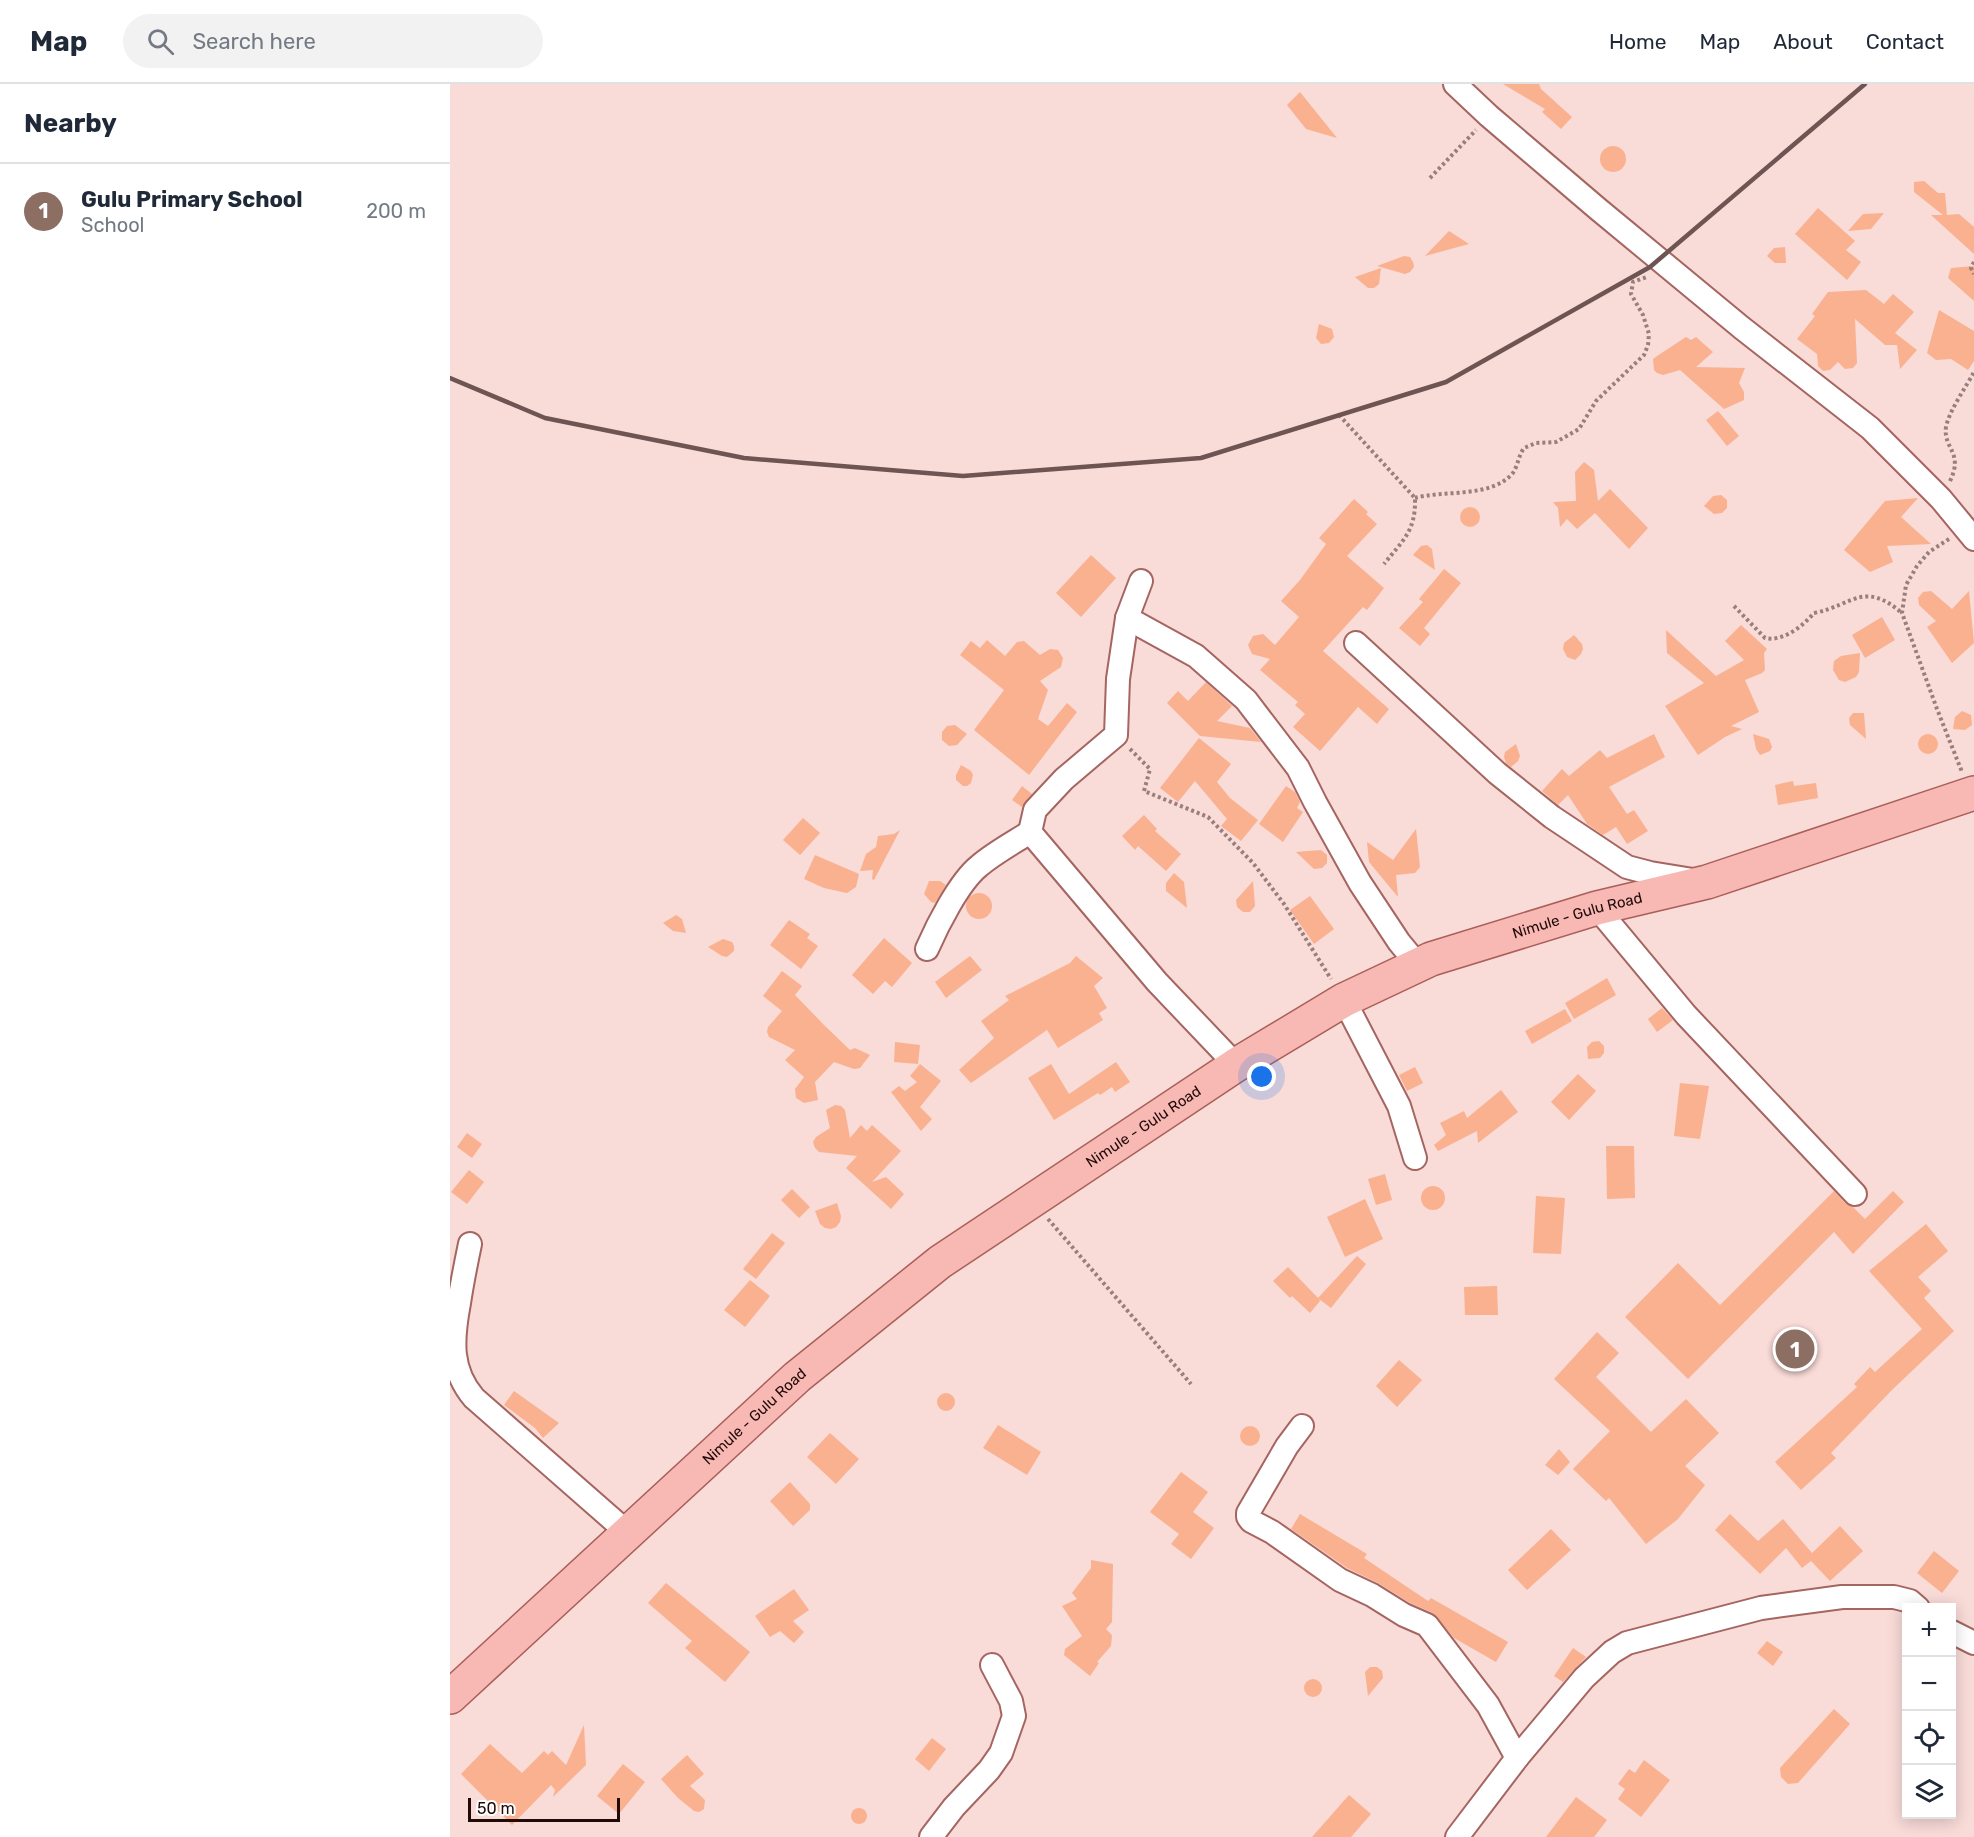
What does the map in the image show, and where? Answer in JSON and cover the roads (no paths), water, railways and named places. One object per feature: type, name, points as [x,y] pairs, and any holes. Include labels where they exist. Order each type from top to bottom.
[{"type":"main road","name":"Nimule - Gulu Road","points":[[450,1697],[797,1377],[940,1262],[1236,1065],[1344,1000],[1431,959],[1597,908],[1707,882],[1973,794]]},
{"type":"street","points":[[1455,84],[1489,116],[1742,328],[1870,428],[1941,499],[1970,533]]},
{"type":"street","points":[[927,949],[936,928],[977,867],[1030,832],[1035,810],[1064,779],[1116,735],[1118,679],[1127,618],[1141,581]]},
{"type":"street","points":[[1127,618],[1196,656],[1252,707],[1298,768],[1360,884],[1399,942],[1418,965]]},
{"type":"street","points":[[1356,644],[1497,773],[1552,816],[1627,867],[1707,882]]},
{"type":"street","points":[[1030,832],[1157,982],[1236,1065]]},
{"type":"street","points":[[1597,908],[1686,1015],[1856,1194]]},
{"type":"street","points":[[1344,1000],[1399,1106],[1415,1158]]},
{"type":"street","points":[[470,1244],[452,1338],[452,1355],[458,1380],[474,1398],[628,1533]]},
{"type":"street","points":[[1302,1426],[1287,1446],[1248,1513],[1248,1517],[1340,1580],[1427,1625],[1488,1705],[1517,1758]]},
{"type":"street","points":[[1457,1837],[1517,1758],[1584,1678],[1612,1652],[1627,1643],[1761,1608],[1842,1597],[1894,1597],[1912,1603]]},
{"type":"street","points":[[1956,1634],[1974,1643]]},
{"type":"street","points":[[931,1837],[1001,1753],[1014,1716],[1011,1701],[992,1665]]},
{"type":"railway","points":[[450,378],[545,418],[744,458],[963,476],[1201,458],[1446,382],[1650,267],[1865,84]]},
{"type":"place","name":"Gulu Primary School","points":[[1795,1349]]}]
